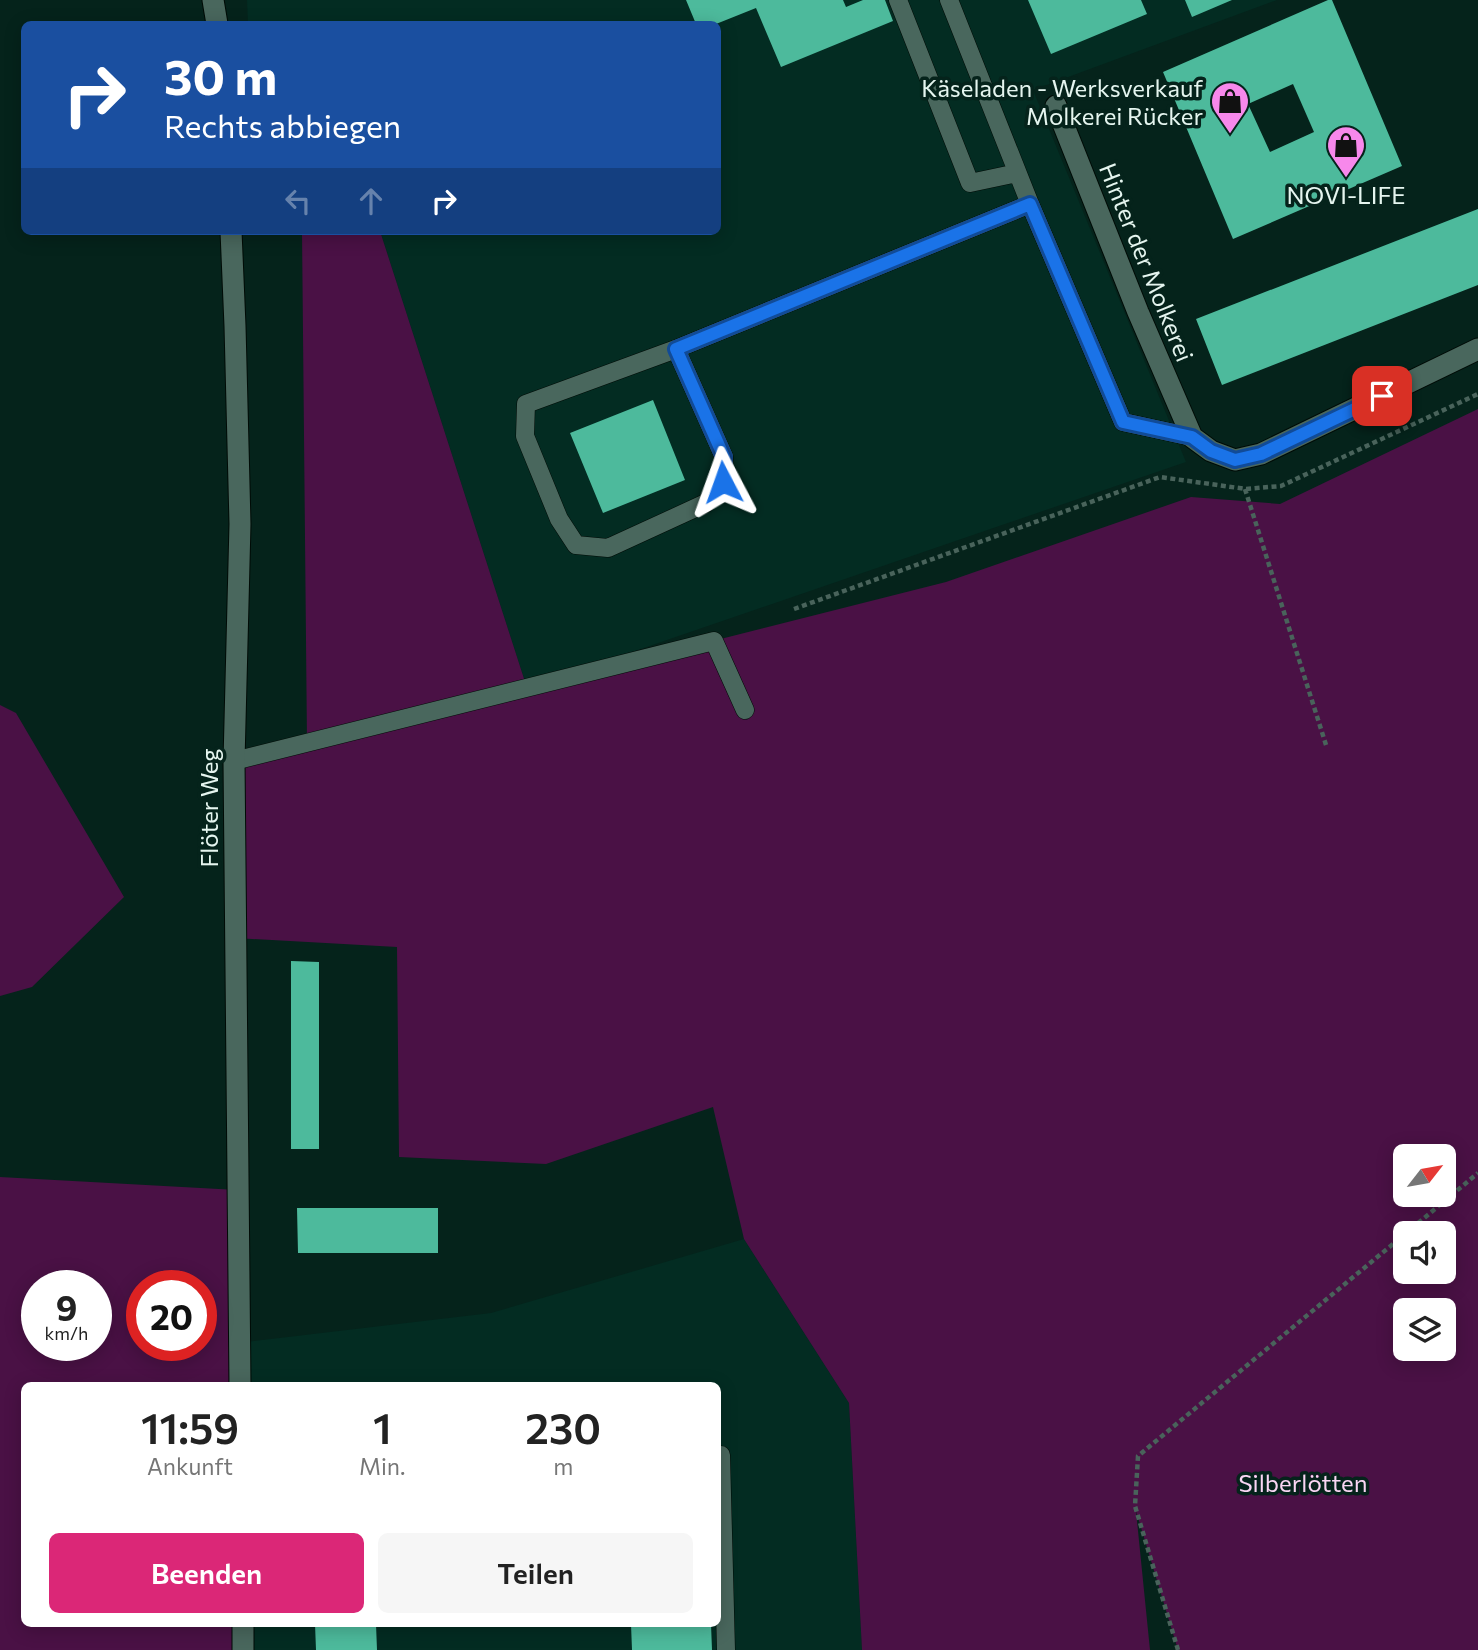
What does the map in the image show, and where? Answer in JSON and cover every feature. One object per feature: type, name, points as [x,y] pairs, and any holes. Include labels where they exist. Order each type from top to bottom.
[{"type":"street","points":[[212,0],[216,21]]},
{"type":"street","name":"Hinter der Molkerei","points":[[1056,106],[1138,312],[1192,437]]},
{"type":"street","name":"Flöter Weg","points":[[231,235],[240,524],[234,761],[240,1382]]},
{"type":"street","points":[[1192,437],[1211,451],[1235,460],[1261,454],[1478,349]]},
{"type":"street","points":[[243,1627],[243,1650]]},
{"type":"lane","points":[[898,0],[970,183],[1017,173]]},
{"type":"lane","points":[[949,0],[1017,173],[1123,422],[1192,437]]},
{"type":"lane","points":[[676,349],[724,457],[723,482],[706,503],[608,548],[576,545],[559,519],[525,436],[526,404],[676,349],[1030,204]]},
{"type":"lane","points":[[234,761],[714,641],[746,710]]},
{"type":"lane","points":[[721,1455],[726,1650]]},
{"type":"path","points":[[794,609],[1160,477],[1246,489],[1281,486],[1478,394]]},
{"type":"path","points":[[1246,489],[1327,748]]},
{"type":"path","points":[[1421,1221],[1478,1173]]},
{"type":"path","points":[[1178,1650],[1135,1506],[1138,1456],[1393,1244]]},
{"type":"shaded area","points":[[247,0],[1277,0],[1033,90],[1186,462],[527,688],[381,235],[721,235],[721,21],[248,21]]},
{"type":"shaded area","points":[[744,1239],[849,1403],[862,1650],[243,1650],[243,1627],[721,1627],[721,1382],[238,1382],[237,1343],[491,1313]]},
{"type":"green space","name":"Silberlötten","points":[[302,235],[381,235],[527,688],[946,582],[1191,497],[1280,504],[1478,409],[1478,1650],[1178,1650],[1136,1511],[1150,1650],[862,1650],[849,1403],[744,1239],[713,1107],[546,1164],[399,1157],[397,947],[235,938],[234,761],[307,743]]},
{"type":"green space","points":[[0,705],[16,713],[124,897],[32,987],[0,996]]},
{"type":"green space","points":[[0,1177],[237,1190],[238,1382],[21,1382],[21,1627],[243,1627],[243,1650],[0,1650]]},
{"type":"building","points":[[686,0],[843,0],[846,7],[863,0],[885,0],[893,21],[781,67],[756,8],[721,22],[695,21]]},
{"type":"building","points":[[1028,0],[1141,0],[1147,14],[1051,54]]},
{"type":"building","points":[[1185,0],[1232,0],[1192,17]]},
{"type":"building","points":[[1332,0],[1402,166],[1233,239],[1163,72]],"holes":[[[1293,84],[1314,132],[1270,152],[1248,104]]]},
{"type":"building","points":[[1478,209],[1478,285],[1222,385],[1196,319]]},
{"type":"building","points":[[653,400],[685,480],[603,513],[570,433]]},
{"type":"building","points":[[291,961],[319,962],[319,1149],[291,1149]]},
{"type":"building","points":[[297,1208],[438,1208],[438,1253],[298,1253]]},
{"type":"building","points":[[315,1627],[376,1627],[377,1650],[316,1650]]},
{"type":"building","points":[[631,1627],[711,1627],[712,1650],[632,1650]]},
{"type":"place","name":"Käseladen - Werksverkauf Molkerei Rücker","points":[[1230,135]]},
{"type":"place","name":"NOVI-LIFE","points":[[1346,179]]},
{"type":"route","points":[[723,482],[724,457],[676,349],[1030,204],[1123,422],[1192,437],[1211,451],[1235,460],[1261,454],[1382,396]]}]
